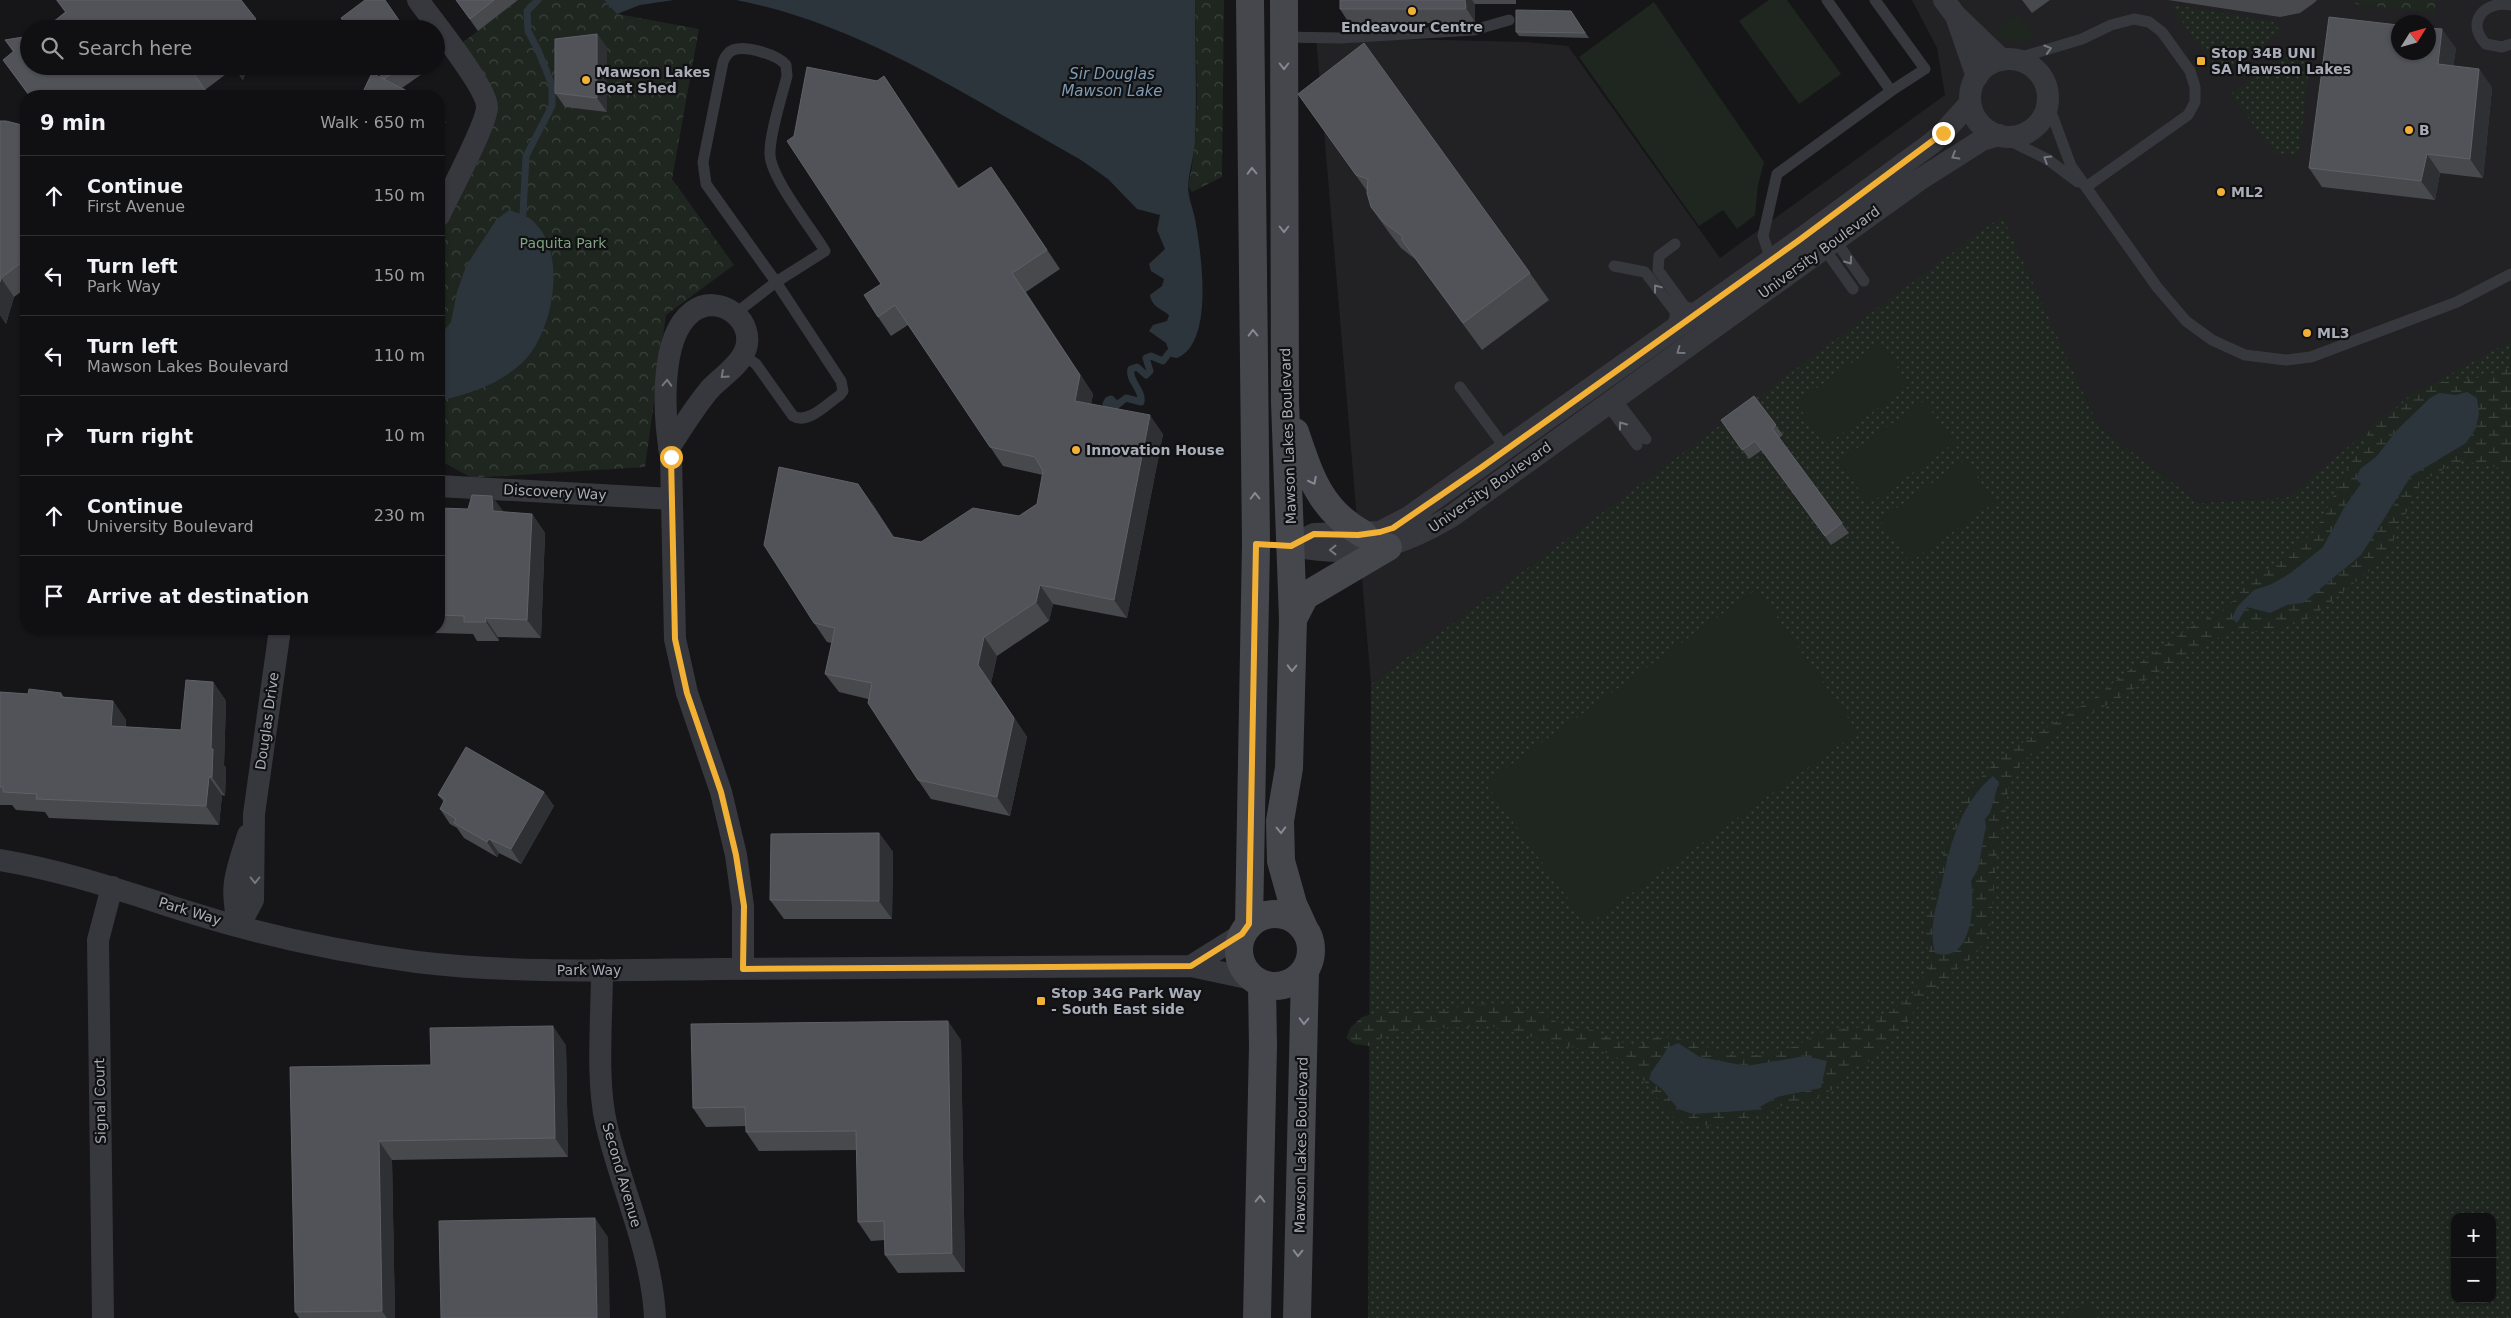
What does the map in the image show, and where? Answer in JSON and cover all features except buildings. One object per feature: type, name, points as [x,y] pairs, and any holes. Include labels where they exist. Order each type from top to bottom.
[{"type":"street","points":[[418,0],[432,20]]},
{"type":"street","points":[[1191,966],[1246,929],[1260,916],[1272,914],[1284,915],[1295,920],[1304,928],[1309,938],[1311,950],[1310,961],[1305,972],[1296,980],[1274,987],[1257,982],[1244,970],[1239,958],[1238,946],[1246,929],[1256,544],[1250,0]]},
{"type":"street","name":"Mawson Lakes Boulevard","points":[[1284,0],[1285,402],[1293,620],[1289,768],[1280,821],[1281,861],[1293,904],[1304,928]]},
{"type":"street","points":[[1950,8],[2008,60]]},
{"type":"street","points":[[1950,8],[1976,77]]},
{"type":"street","points":[[445,38],[480,87],[487,106],[481,125],[445,203]]},
{"type":"street","points":[[2008,60],[2029,64],[2040,75],[2047,87],[2048,104],[2044,117],[2034,130],[2017,137],[2001,136],[1989,132],[1978,122],[1970,103],[1970,92],[1976,77],[1986,66],[2008,60]]},
{"type":"street","name":"University Boulevard","points":[[1291,546],[1314,534],[1363,534],[1393,528],[1506,450],[1684,318],[1771,260],[1932,143],[1970,103]]},
{"type":"street","name":"University Boulevard","points":[[1291,546],[1324,550],[1362,550],[1388,547],[1424,533],[1452,516],[1946,161],[1982,140],[2001,136]]},
{"type":"street","points":[[669,448],[694,409],[743,355],[747,345],[746,332],[736,313],[718,305],[704,306],[692,312],[676,332],[668,367],[666,421],[672,499],[675,639],[687,693],[721,792],[736,855],[744,906],[743,969]]},
{"type":"street","points":[[1285,402],[1312,480],[1334,513],[1363,534]]},
{"type":"street","name":"Discovery Way","points":[[445,486],[672,499]]},
{"type":"street","points":[[1256,544],[1291,546]]},
{"type":"street","points":[[1293,620],[1305,596],[1388,547]]},
{"type":"street","name":"Douglas Drive","points":[[238,926],[233,900],[233,885],[254,814],[279,635]]},
{"type":"street","name":"Park Way","points":[[0,860],[40,867],[238,926],[364,954],[419,962],[539,970],[1191,966],[1257,982]]},
{"type":"street","name":"Signal Court","points":[[103,1318],[98,940],[112,887]]},
{"type":"street","name":"Second Avenue","points":[[602,970],[602,1086],[605,1120],[642,1244],[654,1298],[655,1318]]},
{"type":"street","name":"Mawson Lakes Boulevard","points":[[1297,1318],[1305,972]]},
{"type":"street","points":[[1257,982],[1263,1046],[1257,1318]]},
{"type":"lane","points":[[1826,0],[1892,91]]},
{"type":"lane","points":[[1771,260],[1763,236],[1777,174],[1925,69],[1875,0]]},
{"type":"lane","points":[[2478,0],[2477,30],[2480,38],[2486,44],[2508,48]]},
{"type":"lane","points":[[2478,14],[2486,6],[2496,1],[2511,5]]},
{"type":"lane","points":[[2008,60],[2082,39],[2111,25],[2134,18],[2149,22],[2162,32],[2190,71],[2195,87],[2195,102],[2188,115],[2086,187]]},
{"type":"lane","points":[[1284,37],[1340,38],[1474,30],[1509,20]]},
{"type":"lane","points":[[736,313],[776,282],[825,251],[777,177],[771,162],[770,148],[787,76],[786,65],[776,56],[739,49],[729,53],[723,62],[702,169],[706,184],[776,282],[841,381],[843,391],[806,418],[798,418],[793,416],[756,364],[743,355]]},
{"type":"lane","points":[[2048,104],[2067,158],[2157,287],[2186,321],[2212,340],[2245,355],[2286,360],[2311,357],[2457,302],[2511,274]]},
{"type":"lane","points":[[2001,136],[2047,159],[2086,187]]},
{"type":"lane","points":[[1676,244],[1659,256],[1658,270],[1685,307],[1684,318]]},
{"type":"lane","points":[[1829,244],[1864,281]]},
{"type":"lane","points":[[1829,244],[1854,289]]},
{"type":"lane","points":[[1614,266],[1645,272],[1684,318],[1703,324],[1739,298],[1762,293]]},
{"type":"lane","points":[[1460,387],[1506,450]]},
{"type":"lane","points":[[1611,401],[1641,442]]},
{"type":"shaded area","points":[[1912,0],[2511,0],[2511,345],[2289,497],[2200,503],[2099,427],[2002,217],[1371,684],[1316,37],[1525,42],[1568,46],[1720,258],[1945,95],[1937,48]]},
{"type":"green space","name":"Paquita Park","points":[[518,0],[604,0],[618,14],[699,29],[672,179],[734,265],[666,315],[645,467],[472,478],[445,463],[445,202],[486,114],[453,50]]},
{"type":"green space","points":[[1195,0],[1224,0],[1222,177],[1192,192],[1188,186],[1195,140],[1196,117]]},
{"type":"green space","points":[[1769,0],[1787,0],[1841,74],[1799,104],[1739,21]]},
{"type":"green space","points":[[2356,0],[2436,0],[2434,13],[2355,4]]},
{"type":"green space","points":[[1654,2],[1764,162],[1758,185],[1755,215],[1737,229],[1723,210],[1699,226],[1579,57]]},
{"type":"green space","points":[[2169,4],[2273,22],[2281,31],[2222,75]]},
{"type":"green space","points":[[2018,13],[2034,36],[2016,43],[1997,36],[1998,27]]},
{"type":"green space","points":[[2294,48],[2309,67],[2299,155],[2274,153],[2231,94]]},
{"type":"green space","points":[[2002,216],[2099,427],[2200,503],[2289,497],[2405,399],[2511,341],[2511,1318],[1368,1318],[1371,684]]},
{"type":"green space","points":[[1880,343],[1910,385],[1826,445],[1796,403]]},
{"type":"green space","points":[[2511,367],[2511,470],[2463,461],[2449,464],[2438,474],[2422,479],[2405,515],[2396,528],[2393,545],[2370,570],[2312,617],[2276,631],[2255,632],[2235,628],[2158,672],[2117,700],[2065,726],[2022,763],[2008,788],[2003,834],[1997,852],[1991,923],[1986,941],[1973,957],[1938,984],[1911,1015],[1906,1025],[1867,1063],[1848,1070],[1833,1089],[1814,1099],[1784,1105],[1765,1113],[1712,1126],[1677,1122],[1636,1071],[1624,1061],[1608,1053],[1571,1047],[1490,1026],[1435,1028],[1388,1034],[1369,1046],[1354,1044],[1346,1038],[1351,1027],[1362,1017],[1385,1010],[1427,1011],[1491,1003],[1540,1012],[1563,1026],[1593,1030],[1619,1042],[1640,1045],[1654,1038],[1674,1037],[1733,1055],[1758,1055],[1793,1047],[1833,1027],[1853,1030],[1894,1009],[1912,995],[1932,963],[1926,941],[1926,918],[1947,841],[1970,789],[2001,756],[2094,698],[2128,671],[2192,626],[2217,614],[2231,604],[2249,581],[2261,571],[2269,570],[2315,531],[2352,461],[2363,447],[2368,432],[2417,391],[2437,383],[2482,377]],"holes":[[[2467,392],[2479,413],[2476,428],[2466,443],[2411,476],[2387,517],[2303,603],[2287,605],[2270,613],[2247,607],[2237,622],[2237,607],[2254,590],[2272,584],[2292,572],[2323,547],[2345,506],[2361,484],[2360,469],[2377,456],[2396,431],[2439,393],[2456,396]],[[1990,813],[1985,819],[1986,826],[1971,881],[1973,893],[1944,876],[1945,863],[1956,828]],[[1678,1043],[1700,1057],[1746,1066],[1806,1056],[1826,1061],[1821,1088],[1777,1097],[1755,1110],[1678,1109],[1663,1090],[1649,1079],[1651,1071]]]},
{"type":"green space","points":[[1924,401],[1954,443],[1869,504],[1839,461]]},
{"type":"green space","points":[[1965,460],[1995,502],[1910,562],[1880,520]]},
{"type":"green space","points":[[1757,589],[1858,732],[1587,925],[1485,783]]},
{"type":"green space","points":[[2086,1302],[2098,1318],[2064,1318]]},
{"type":"water","points":[[604,0],[674,0],[640,5],[617,14]]},
{"type":"water","name":"Sir Douglas Mawson Lake","points":[[736,0],[1195,0],[1195,141],[1188,186],[1200,252],[1202,295],[1201,316],[1197,334],[1189,349],[1177,358],[1171,357],[1166,343],[1149,331],[1153,325],[1167,321],[1169,315],[1155,305],[1150,295],[1162,286],[1164,279],[1151,271],[1149,264],[1165,249],[1157,230],[1160,215],[1137,209],[1108,179],[1081,160],[914,66],[872,45],[828,27],[782,11]]},
{"type":"water","points":[[509,210],[531,219],[544,235],[551,253],[553,273],[552,294],[548,314],[541,334],[532,351],[512,372],[472,392],[445,399],[445,330],[451,322],[457,292],[466,266],[496,220]]},
{"type":"water","points":[[2467,392],[2477,398],[2479,413],[2476,428],[2466,443],[2411,476],[2361,555],[2303,603],[2287,605],[2270,613],[2247,607],[2237,623],[2232,618],[2237,607],[2254,590],[2272,584],[2292,572],[2323,547],[2345,506],[2361,484],[2356,479],[2360,469],[2377,456],[2396,431],[2430,398],[2439,393],[2456,395]]},
{"type":"water","points":[[1993,776],[1999,782],[1990,813],[1985,819],[1986,826],[1978,869],[1971,881],[1972,904],[1968,930],[1964,942],[1957,950],[1947,954],[1935,953],[1932,934],[1934,915],[1954,836],[1973,798]]},
{"type":"water","points":[[1678,1043],[1700,1057],[1746,1066],[1806,1056],[1827,1061],[1821,1088],[1777,1097],[1755,1110],[1693,1114],[1678,1109],[1663,1090],[1649,1079],[1667,1048]]},
{"type":"waterway","points":[[523,214],[526,156],[552,106],[552,85],[528,31],[527,11],[538,0]]},
{"type":"waterway","points":[[1116,414],[1116,410],[1106,404],[1108,400],[1111,399],[1117,405],[1126,398],[1141,402],[1140,393],[1132,377],[1131,369],[1137,367],[1146,375],[1150,371],[1146,358],[1151,356],[1163,361],[1169,353]]},
{"type":"place","name":"Endeavour Centre","points":[[1412,11]]},
{"type":"place","name":"Stop 34B UNI SA Mawson Lakes","points":[[2201,61]]},
{"type":"place","name":"Mawson Lakes Boat Shed","points":[[586,80]]},
{"type":"place","name":"B","points":[[2409,130]]},
{"type":"place","name":"ML2","points":[[2221,192]]},
{"type":"place","name":"ML3","points":[[2307,333]]},
{"type":"place","name":"Innovation House","points":[[1076,450]]},
{"type":"place","name":"Stop 34G Park Way - South East side","points":[[1041,1001]]},
{"type":"route","points":[[671,457],[675,639],[687,693],[721,792],[736,855],[744,906],[743,969],[1191,966],[1242,934],[1249,924],[1256,544],[1291,546],[1314,534],[1358,535],[1393,528],[1482,467],[1798,241],[1943,133]]}]
